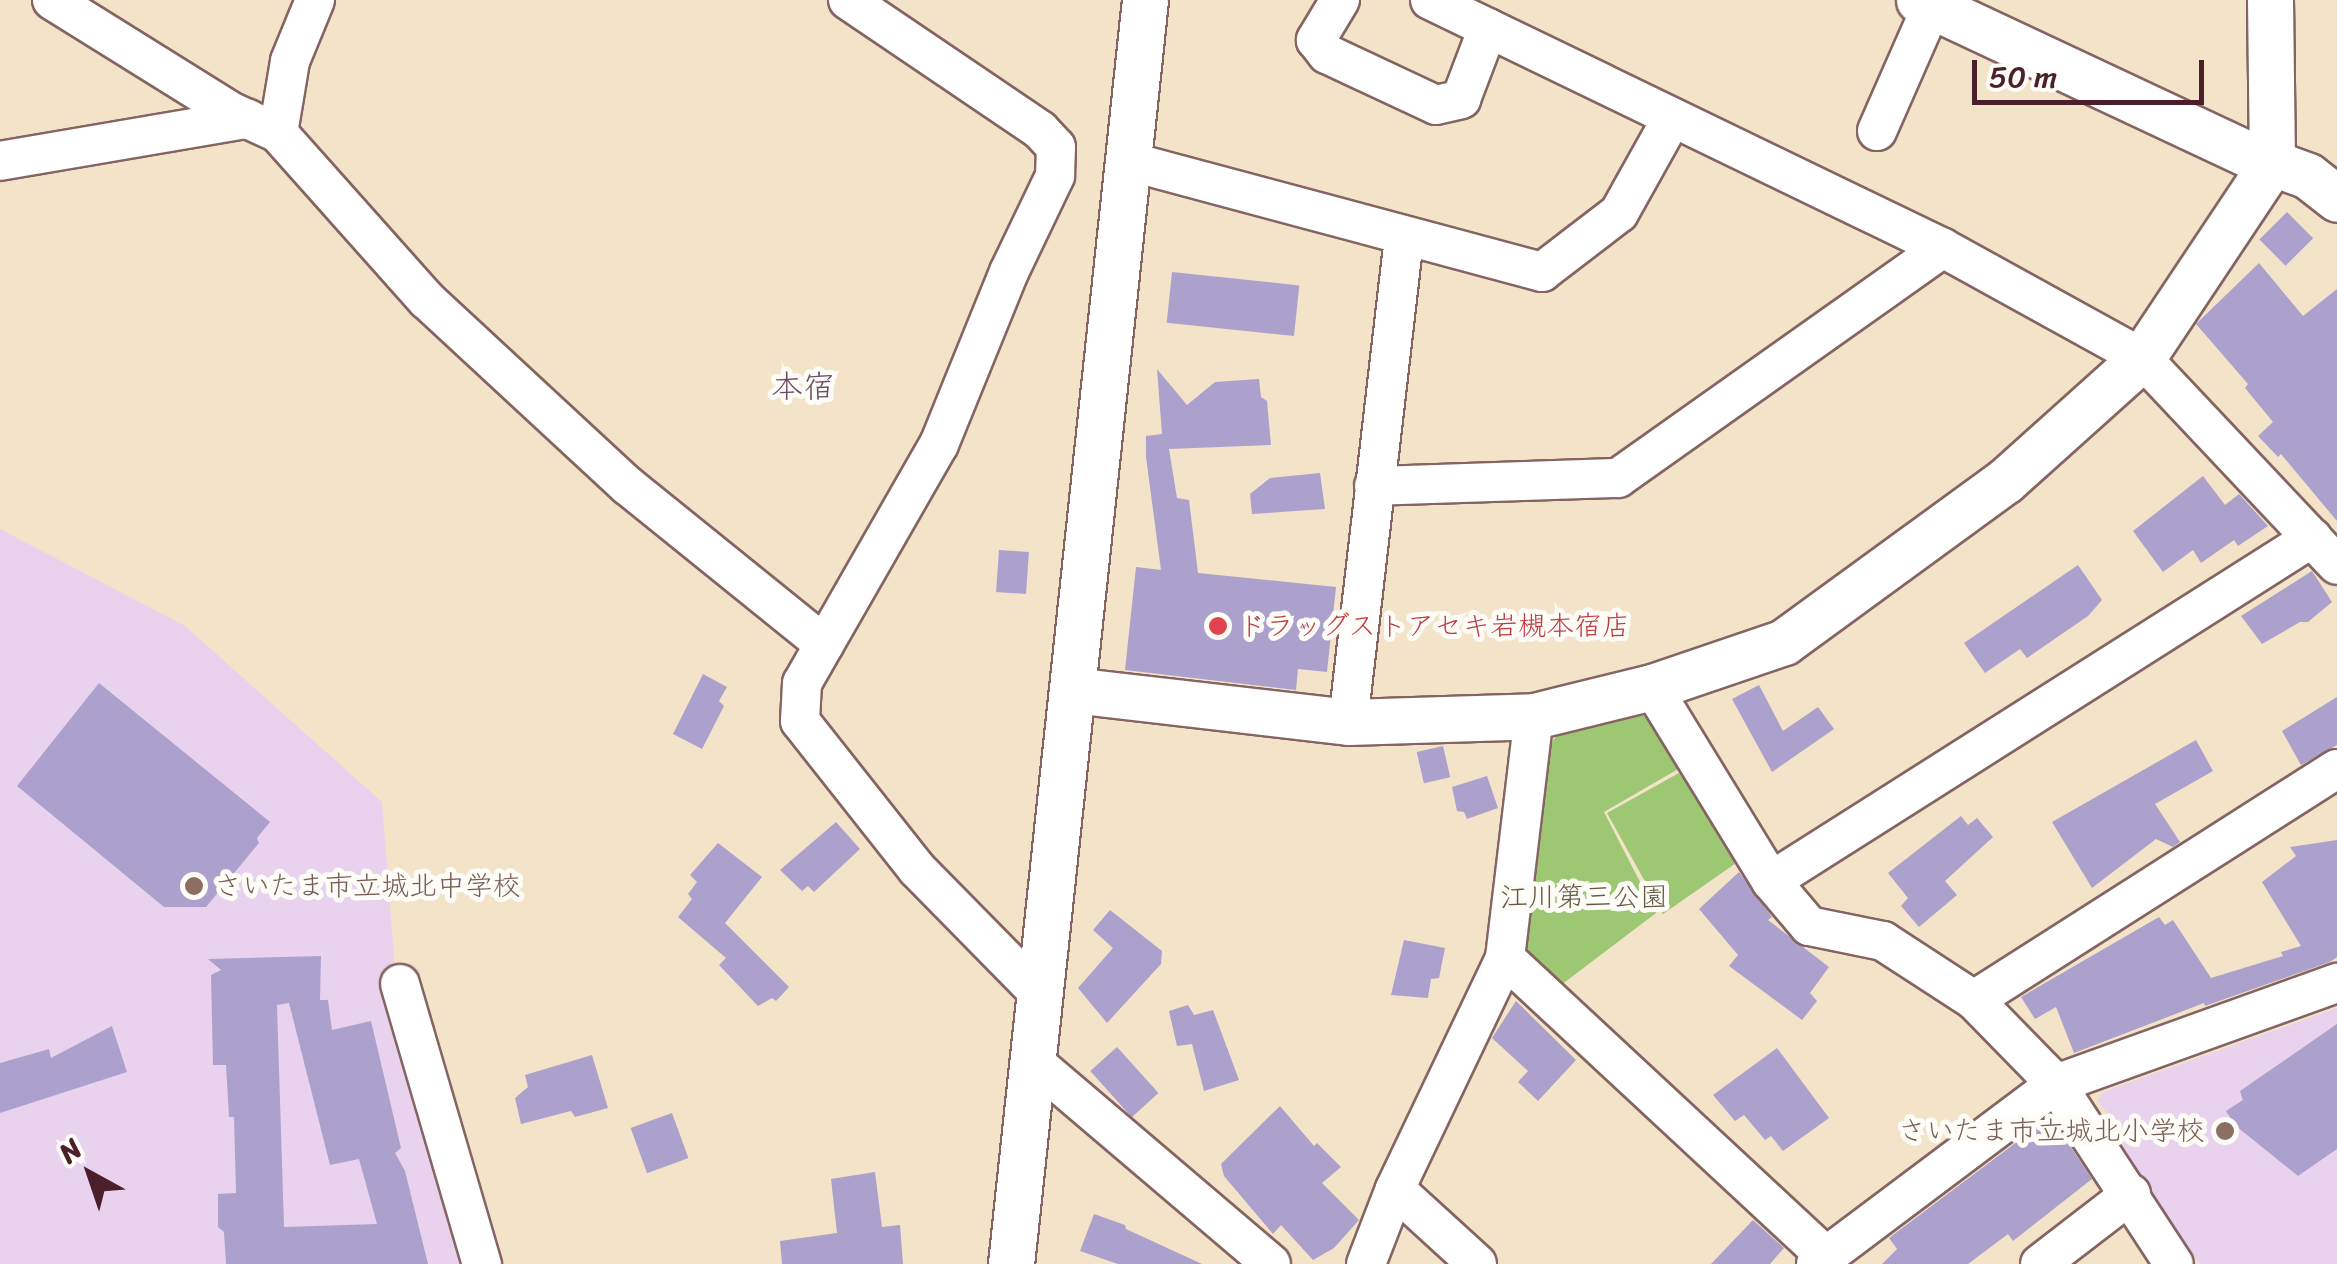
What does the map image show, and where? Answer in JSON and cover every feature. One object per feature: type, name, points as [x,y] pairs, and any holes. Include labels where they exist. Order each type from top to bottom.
[{"type":"street","points":[[52,0],[262,126],[427,300],[628,486],[824,644]]},
{"type":"street","points":[[262,126],[315,0]]},
{"type":"street","points":[[1011,1264],[1144,0]]},
{"type":"street","points":[[1340,0],[1316,40],[1326,54],[1436,105],[1461,99],[1488,28]]},
{"type":"street","points":[[1430,0],[1943,248],[2142,358],[2324,552],[1771,881]]},
{"type":"street","points":[[1072,690],[1348,722],[1534,716],[1652,687],[1784,642],[2005,481],[2142,358],[2272,163],[2270,0]]},
{"type":"street","points":[[858,3],[1040,130],[1056,147],[1054,176],[1009,272],[939,444],[802,683],[800,721],[917,869],[1040,994]]},
{"type":"street","points":[[1877,131],[1926,3],[2272,163],[2308,176],[2337,199]]},
{"type":"street","points":[[1128,162],[1542,272],[1619,214],[1672,118]]},
{"type":"street","points":[[0,161],[262,126]]},
{"type":"street","points":[[1348,722],[1404,236]]},
{"type":"street","points":[[1374,486],[1618,478],[1943,248]]},
{"type":"street","points":[[1652,687],[1771,881],[1809,926],[1882,941],[1974,1000],[2056,1084],[2174,1264]]},
{"type":"street","points":[[1366,1264],[1395,1188],[1505,958],[1534,716]]},
{"type":"street","points":[[1974,1000],[2337,769]]},
{"type":"street","points":[[1505,958],[1820,1259],[2056,1084],[2337,984]]},
{"type":"street","points":[[400,984],[482,1264]]},
{"type":"street","points":[[1034,1062],[1271,1264]]},
{"type":"street","points":[[1395,1188],[1478,1264]]},
{"type":"street","points":[[2040,1264],[2131,1194]]},
{"type":"shaded area","name":"さいたま市立城北中学校","points":[[0,529],[185,626],[382,802],[395,970],[379,975],[462,1264],[0,1264]]},
{"type":"shaded area","name":"さいたま市立城北小学校","points":[[2337,1008],[2337,1264],[2200,1264],[2111,1139],[2114,1123],[2098,1101],[2103,1092]]},
{"type":"green space","name":"江川第三公園","points":[[1633,713],[1650,718],[1680,768],[1604,812],[1656,913],[1561,985],[1536,963],[1523,940],[1545,750],[1559,733]]},
{"type":"green space","points":[[1679,773],[1739,861],[1663,914],[1607,813]]},
{"type":"building","points":[[2287,212],[2313,238],[2286,266],[2259,240]]},
{"type":"building","points":[[2259,263],[2303,316],[2337,289],[2337,521],[2281,454],[2278,457],[2258,436],[2273,422],[2245,388],[2248,384],[2196,324]]},
{"type":"building","points":[[1172,272],[1299,285],[1294,336],[1167,323]]},
{"type":"building","points":[[1157,369],[1187,405],[1215,382],[1259,379],[1261,397],[1267,401],[1271,445],[1169,449],[1177,498],[1189,500],[1198,573],[1336,587],[1327,672],[1298,669],[1296,690],[1125,670],[1136,567],[1161,570],[1146,457],[1146,436],[1162,434]]},
{"type":"building","points":[[1320,473],[1325,509],[1252,514],[1250,494],[1270,478]]},
{"type":"building","points":[[2203,476],[2225,505],[2239,494],[2268,526],[2238,546],[2234,540],[2201,563],[2193,550],[2163,572],[2133,531]]},
{"type":"building","points":[[999,550],[1029,552],[1026,594],[996,592]]},
{"type":"building","points":[[2078,565],[2102,600],[2088,616],[2027,658],[2020,649],[1985,673],[1964,643]]},
{"type":"building","points":[[2312,571],[2332,602],[2308,622],[2300,622],[2262,644],[2241,616]]},
{"type":"building","points":[[703,674],[727,687],[719,701],[724,706],[702,749],[673,734]]},
{"type":"building","points":[[99,683],[270,822],[257,838],[259,843],[206,907],[164,907],[17,786]]},
{"type":"building","points":[[1759,685],[1783,731],[1818,707],[1834,729],[1772,772],[1732,699]]},
{"type":"building","points":[[2337,697],[2337,745],[2301,765],[2282,731]]},
{"type":"building","points":[[2196,740],[2213,771],[2155,804],[2180,842],[2173,847],[2156,839],[2092,888],[2052,822]]},
{"type":"building","points":[[1443,746],[1450,777],[1424,783],[1417,752]]},
{"type":"building","points":[[1487,776],[1498,808],[1467,819],[1464,812],[1457,811],[1452,787]]},
{"type":"building","points":[[1961,816],[1968,825],[1977,818],[1993,837],[1945,881],[1957,895],[1919,927],[1901,906],[1908,898],[1888,873]]},
{"type":"building","points":[[836,822],[860,849],[814,892],[808,886],[802,891],[780,870]]},
{"type":"building","points":[[2337,840],[2337,957],[2330,962],[2205,1006],[2204,1003],[2074,1053],[2056,1007],[2035,1019],[2021,997],[2159,917],[2165,925],[2173,920],[2211,978],[2283,956],[2281,952],[2301,946],[2262,882],[2296,856],[2290,847]]},
{"type":"building","points":[[718,843],[762,877],[725,923],[789,987],[776,1001],[772,998],[758,1006],[719,965],[726,958],[678,917],[692,899],[688,894],[697,882],[690,875]]},
{"type":"building","points":[[1739,872],[1772,917],[1768,920],[1829,967],[1810,993],[1817,1001],[1802,1020],[1729,966],[1738,955],[1699,909]]},
{"type":"building","points":[[1110,910],[1162,951],[1161,964],[1107,1023],[1078,988],[1113,948],[1093,930]]},
{"type":"building","points":[[1404,940],[1445,948],[1439,978],[1431,979],[1428,998],[1391,995]]},
{"type":"building","points":[[321,956],[320,1000],[328,1000],[332,1030],[371,1021],[401,1148],[395,1153],[405,1171],[428,1264],[226,1264],[224,1232],[218,1227],[218,1194],[236,1193],[234,1117],[229,1117],[226,1065],[213,1065],[211,975],[221,970],[208,959]],"holes":[[[289,1003],[330,1165],[359,1159],[377,1224],[284,1227],[277,1005]]]},
{"type":"building","points":[[1516,1001],[1576,1060],[1538,1101],[1518,1082],[1528,1071],[1492,1038]]},
{"type":"building","points":[[1188,1005],[1194,1015],[1213,1010],[1239,1080],[1204,1091],[1192,1044],[1177,1046],[1169,1011]]},
{"type":"building","points":[[2337,1024],[2337,1149],[2298,1176],[2236,1126],[2226,1111],[2243,1100],[2240,1091]]},
{"type":"building","points":[[112,1026],[127,1072],[0,1113],[0,1063],[49,1049],[51,1058]]},
{"type":"building","points":[[1117,1047],[1158,1093],[1132,1117],[1090,1071]]},
{"type":"building","points":[[1777,1048],[1829,1118],[1783,1151],[1771,1136],[1765,1140],[1744,1115],[1735,1121],[1713,1095]]},
{"type":"building","points":[[592,1055],[608,1108],[575,1117],[571,1111],[521,1124],[515,1098],[528,1087],[525,1075]]},
{"type":"building","points":[[1280,1106],[1314,1146],[1317,1143],[1341,1167],[1322,1183],[1359,1220],[1334,1248],[1313,1260],[1281,1225],[1273,1234],[1224,1176],[1221,1164]]},
{"type":"building","points":[[672,1113],[688,1158],[647,1173],[631,1128]]},
{"type":"building","points":[[2046,1120],[2060,1131],[2092,1179],[2013,1241],[2008,1234],[1968,1264],[1882,1264],[1897,1249],[1889,1238]]},
{"type":"building","points":[[875,1172],[882,1227],[900,1225],[903,1264],[782,1264],[780,1241],[837,1233],[831,1179]]},
{"type":"building","points":[[1094,1214],[1125,1225],[1126,1229],[1202,1264],[1118,1264],[1080,1251]]},
{"type":"building","points":[[1753,1220],[1784,1248],[1770,1264],[1711,1264]]},
{"type":"place","name":"ドラッグストアセキ岩槻本宿店","points":[[1218,626]]},
{"type":"place","name":"さいたま市立城北中学校","points":[[194,886]]},
{"type":"place","name":"さいたま市立城北小学校","points":[[2225,1131]]},
{"type":"district","name":"本宿","points":[[803,387]]}]
